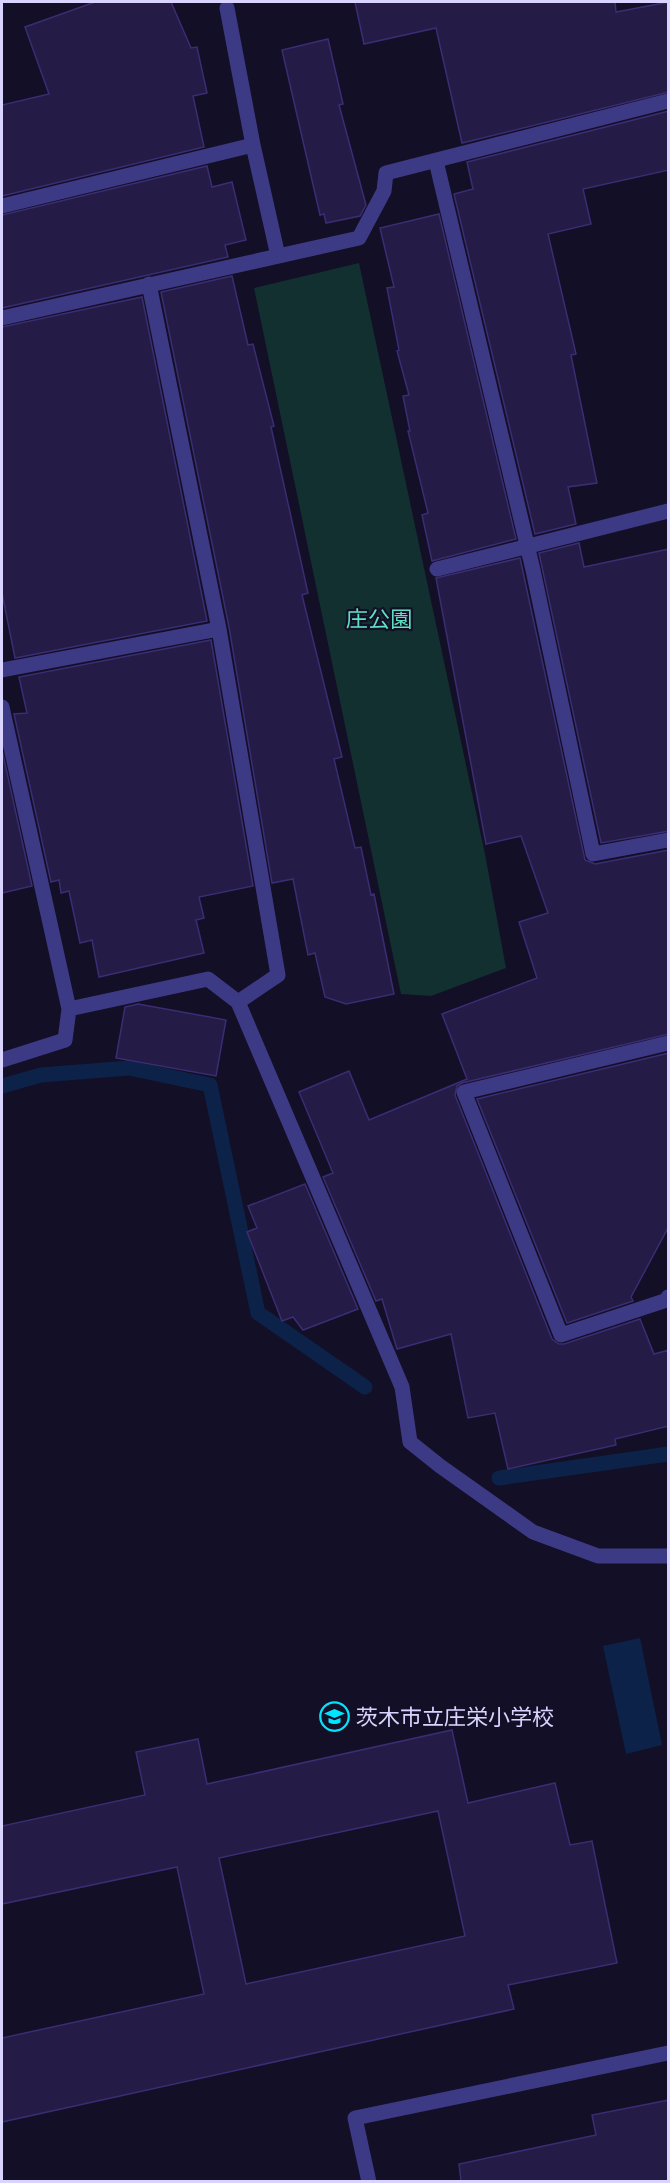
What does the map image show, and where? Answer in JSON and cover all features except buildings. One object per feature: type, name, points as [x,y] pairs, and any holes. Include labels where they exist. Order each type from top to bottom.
[{"type":"street","points":[[227,8],[253,145],[278,256]]},
{"type":"street","points":[[2,318],[359,238],[384,190],[386,173],[669,101]]},
{"type":"street","points":[[2,206],[253,145]]},
{"type":"street","points":[[436,161],[526,544],[593,855],[669,840]]},
{"type":"street","points":[[149,284],[219,629],[278,975],[238,1002]]},
{"type":"street","points":[[437,569],[526,544],[669,511]]},
{"type":"street","points":[[2,670],[219,629]]},
{"type":"street","points":[[2,707],[69,1009],[65,1041],[2,1060]]},
{"type":"street","points":[[69,1009],[208,979],[238,1002],[402,1387],[410,1442],[533,1532],[598,1556],[669,1556]]},
{"type":"street","points":[[669,1043],[464,1092],[561,1335],[667,1300],[669,1297]]},
{"type":"street","points":[[369,2181],[355,2118],[669,2053]]},
{"type":"green space","name":"庄公園","points":[[359,263],[485,854],[506,968],[431,996],[401,994],[254,288]]},
{"type":"water","points":[[640,1638],[662,1745],[626,1754],[603,1646]]},
{"type":"waterway","points":[[2,1086],[41,1075],[129,1068],[210,1085],[258,1313],[365,1387]]},
{"type":"waterway","points":[[499,1478],[668,1454]]},
{"type":"place","name":"茨木市立庄栄小学校","points":[[335,1717]]}]
